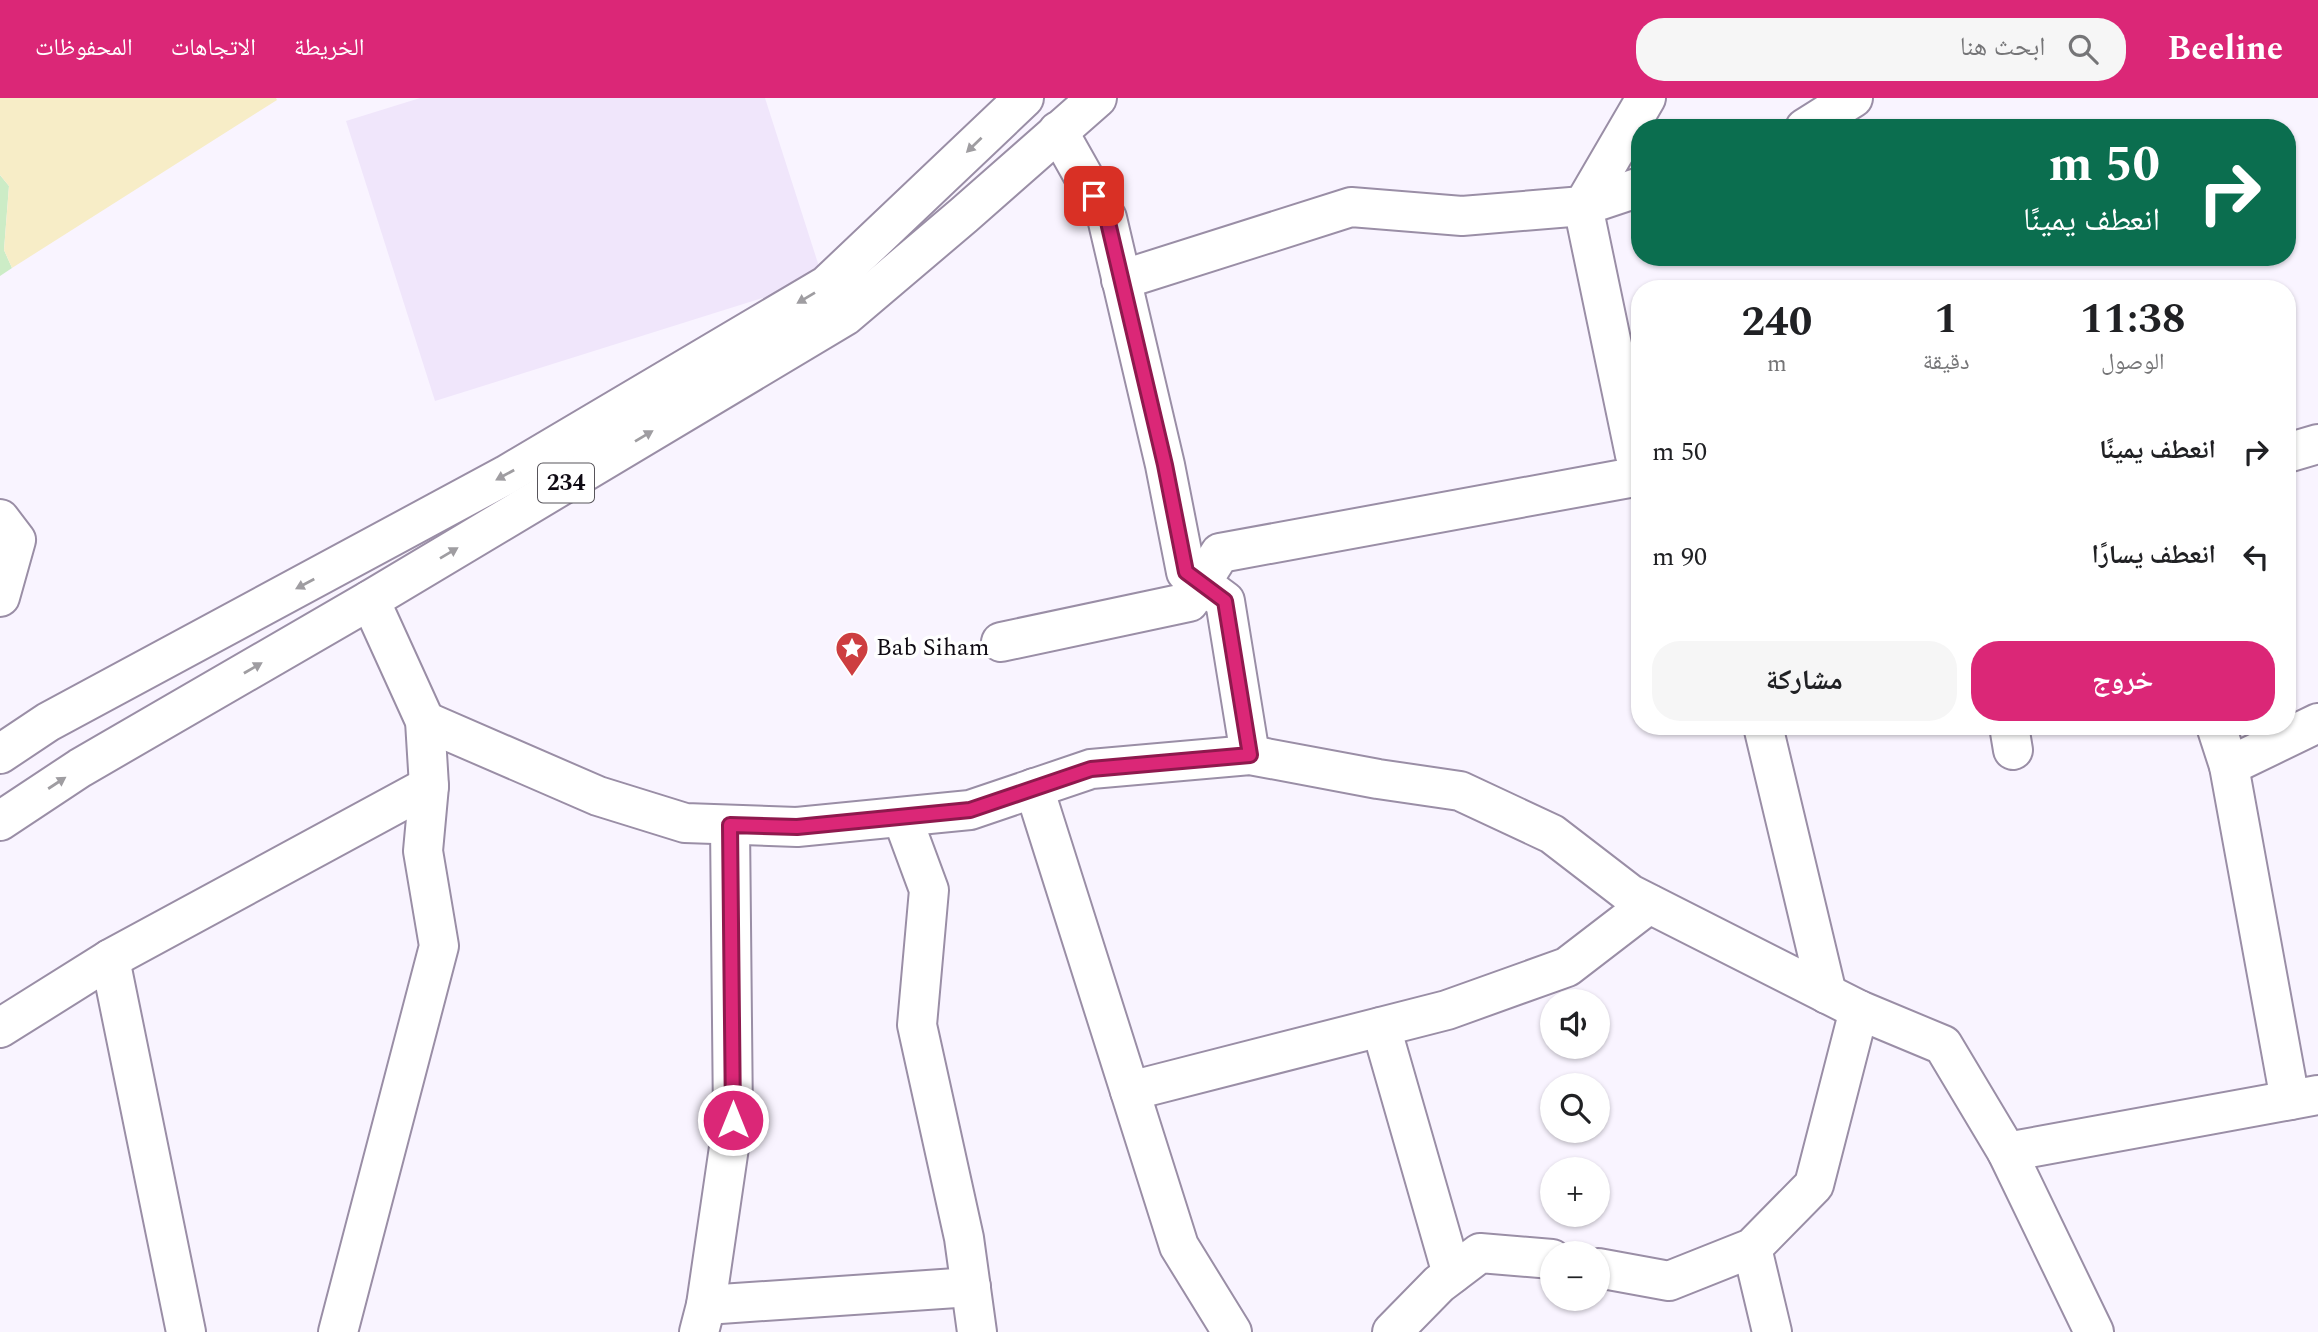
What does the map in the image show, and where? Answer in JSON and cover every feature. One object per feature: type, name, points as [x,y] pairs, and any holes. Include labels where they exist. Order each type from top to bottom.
[{"type":"street","name":"234","points":[[0,754],[48,722],[506,475],[827,285],[1024,98]]},
{"type":"street","name":"234","points":[[0,821],[80,768],[370,600],[845,316],[1097,98]]},
{"type":"street","points":[[1634,119],[1646,98]]},
{"type":"street","points":[[1819,119],[1853,98]]},
{"type":"street","points":[[1631,124],[1583,206],[1631,436]]},
{"type":"street","points":[[1058,131],[1107,218],[1165,465],[1186,572],[1225,601],[1250,755]]},
{"type":"street","points":[[1121,280],[1351,207],[1462,216],[1583,206],[1631,190]]},
{"type":"street","points":[[2296,450],[2318,444]]},
{"type":"street","points":[[1001,642],[1189,602],[1220,553],[1631,478]]},
{"type":"street","points":[[0,519],[16,540],[0,597]]},
{"type":"street","points":[[338,1332],[439,946],[423,851],[429,786],[425,721],[370,600]]},
{"type":"street","points":[[425,721],[598,796],[685,823],[797,827],[970,810],[1091,769],[1250,755],[1460,791],[1552,834],[1630,894],[1649,904],[1843,1002],[1943,1045],[2007,1152],[2094,1332]]},
{"type":"street","points":[[2296,734],[2318,723]]},
{"type":"street","points":[[1610,1270],[1669,1281],[1752,1248],[1814,1185],[1843,1002],[1766,735]]},
{"type":"street","points":[[2007,1152],[2304,1097],[2219,735]]},
{"type":"street","points":[[2228,766],[2293,735]]},
{"type":"street","points":[[0,1028],[110,959],[429,786]]},
{"type":"street","points":[[1034,788],[1179,1246],[1232,1332]]},
{"type":"street","points":[[902,817],[929,890],[917,1025],[964,1238],[977,1332]]},
{"type":"street","points":[[730,825],[733,1120],[702,1319],[971,1287]]},
{"type":"street","points":[[1130,1091],[1447,1010],[1567,967],[1649,904]]},
{"type":"street","points":[[110,959],[186,1332]]},
{"type":"street","points":[[1381,1027],[1452,1274]]},
{"type":"street","points":[[1752,1248],[1772,1332]]},
{"type":"street","points":[[1392,1332],[1439,1284],[1480,1253],[1540,1258]]},
{"type":"shaded area","points":[[420,98],[765,98],[823,279],[435,401],[346,121]]},
{"type":"green space","points":[[0,175],[9,186],[4,250],[12,268],[0,276]]},
{"type":"sand","points":[[0,98],[277,100],[12,268],[4,250],[9,186],[0,175]]},
{"type":"place","name":"Bab Siham","points":[[852,678]]},
{"type":"route","points":[[733,1120],[730,825],[797,827],[970,810],[1091,769],[1250,755],[1225,601],[1186,572],[1165,465],[1107,218],[1094,196]]}]
